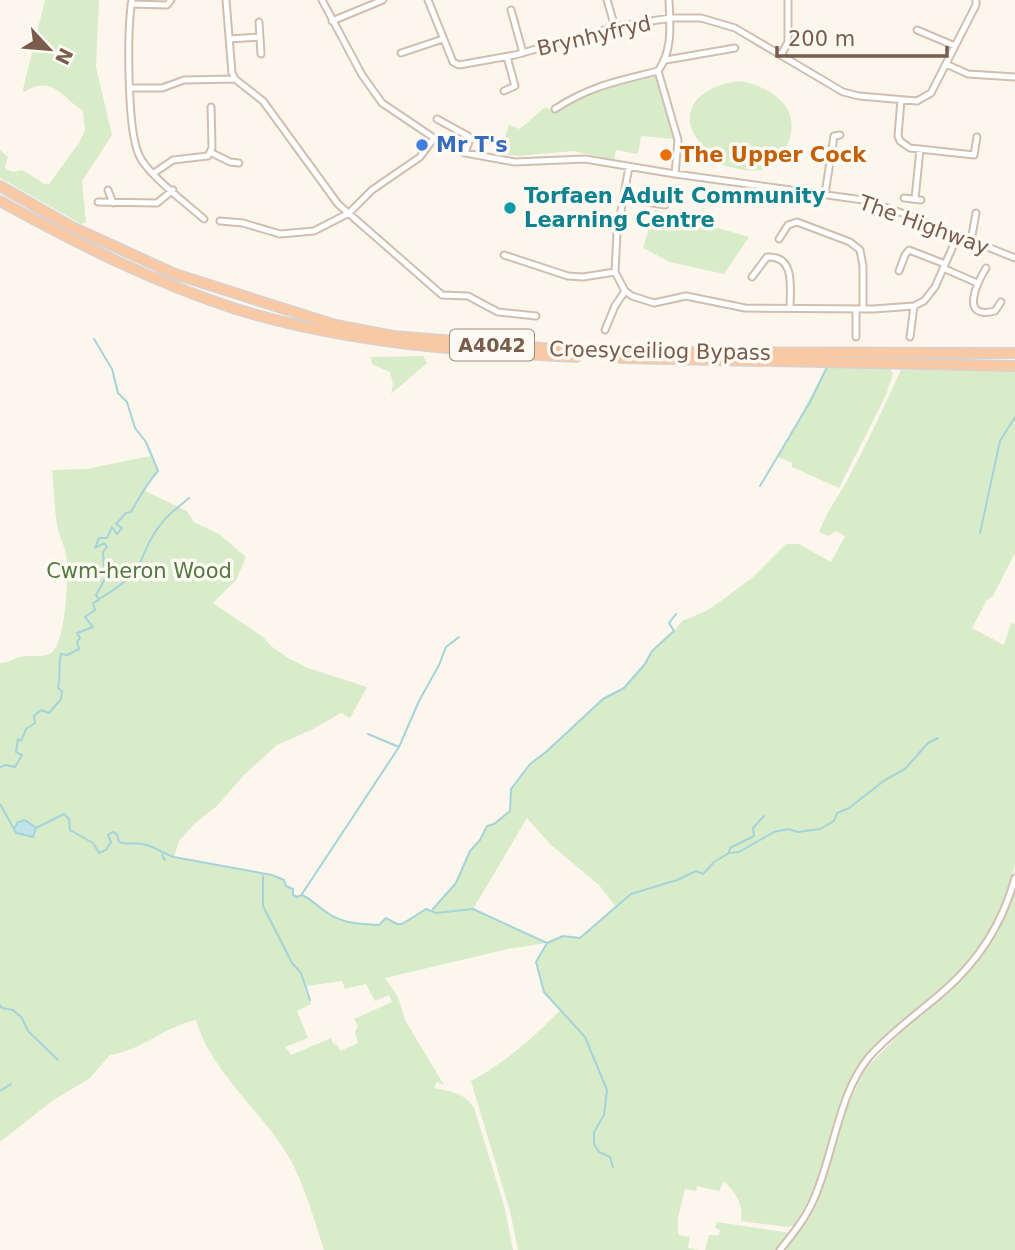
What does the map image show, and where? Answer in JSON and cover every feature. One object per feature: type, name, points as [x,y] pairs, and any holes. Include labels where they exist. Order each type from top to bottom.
[{"type":"highway","name":"Croesyceiliog Bypass","points":[[0,186],[79,231],[174,274],[335,325],[393,336],[591,352],[1015,354]]},
{"type":"highway","name":"Croesyceiliog Bypass","points":[[0,201],[94,251],[188,292],[287,322],[389,342],[459,351],[589,358],[1015,366]]},
{"type":"street","points":[[171,0],[167,5],[132,2],[129,26],[134,142],[139,156],[154,173],[204,219]]},
{"type":"street","points":[[226,0],[235,79]]},
{"type":"street","name":"The Highway","points":[[321,0],[362,75],[383,103],[434,138],[465,153],[501,161],[584,159],[863,201],[1015,258]]},
{"type":"street","name":"Brynhyfryd","points":[[428,0],[453,62],[459,65],[507,57],[615,27],[670,18],[701,18],[725,23],[843,92],[918,101],[927,96],[946,64],[976,0]]},
{"type":"street","points":[[607,0],[615,27]]},
{"type":"street","points":[[555,109],[577,94],[658,71],[666,60],[670,46],[669,0]]},
{"type":"street","points":[[781,55],[788,42],[788,0]]},
{"type":"street","points":[[332,21],[380,1]]},
{"type":"street","points":[[511,10],[523,53]]},
{"type":"street","points":[[259,22],[261,54]]},
{"type":"street","points":[[917,30],[955,46]]},
{"type":"street","points":[[229,40],[260,37]]},
{"type":"street","points":[[401,53],[443,38]]},
{"type":"street","points":[[666,60],[735,48]]},
{"type":"street","points":[[504,91],[515,86],[507,57]]},
{"type":"street","points":[[946,64],[968,74],[1015,77]]},
{"type":"street","points":[[658,71],[678,140],[675,174]]},
{"type":"street","points":[[131,88],[162,88],[184,79],[235,79],[263,101],[332,197],[442,295],[458,293],[498,312],[536,316]]},
{"type":"street","points":[[901,100],[898,136],[904,145],[974,155],[977,136]]},
{"type":"street","points":[[154,173],[173,160],[208,156],[212,148],[211,107]]},
{"type":"street","points":[[436,119],[468,136],[470,139],[465,153]]},
{"type":"street","points":[[825,194],[834,136],[840,135]]},
{"type":"street","points":[[220,221],[243,223],[280,234],[295,235],[314,231],[349,212],[372,190],[420,157],[434,138]]},
{"type":"street","points":[[904,198],[918,200],[919,149]]},
{"type":"street","points":[[210,152],[230,162],[239,163]]},
{"type":"street","points":[[629,167],[615,251],[615,272],[625,291],[654,303],[685,296],[745,308],[859,309],[914,306],[924,301],[935,287],[958,235]]},
{"type":"street","points":[[108,190],[113,203]]},
{"type":"street","points":[[99,202],[157,203],[173,190]]},
{"type":"street","points":[[623,198],[665,205]]},
{"type":"street","points":[[971,241],[975,214]]},
{"type":"street","points":[[787,240],[780,237],[788,225],[797,222],[850,242],[860,250],[863,266],[856,337]]},
{"type":"street","points":[[899,271],[909,250],[977,283]]},
{"type":"street","points":[[504,255],[568,276],[583,277],[615,272]]},
{"type":"street","points":[[752,277],[760,273],[769,257],[788,267],[791,272],[790,308]]},
{"type":"street","points":[[986,268],[977,283],[973,299],[979,312],[986,313],[995,311],[1001,302]]},
{"type":"street","points":[[605,330],[625,291]]},
{"type":"street","points":[[910,337],[914,306]]},
{"type":"street","points":[[780,1250],[813,1202],[842,1112],[861,1069],[910,1018],[946,989],[975,960],[1001,915],[1015,878]]},
{"type":"green space","points":[[45,0],[99,0],[96,67],[112,135],[82,181],[86,222],[81,224],[0,178],[0,150],[8,157],[5,167],[9,170],[22,170],[49,184],[79,143],[85,130],[83,111],[56,90],[42,85],[24,92],[23,89]]},
{"type":"green space","points":[[658,76],[675,139],[641,136],[638,154],[616,150],[614,160],[574,151],[518,156],[499,154],[509,125],[520,129],[545,107],[556,112],[595,89]]},
{"type":"green space","points":[[740,81],[775,95],[789,112],[792,123],[783,152],[765,169],[754,171],[716,163],[691,127],[690,113],[699,98],[723,84]]},
{"type":"green space","points":[[655,210],[749,237],[724,274],[670,262],[643,248]]},
{"type":"green space","points":[[423,356],[427,363],[391,394],[393,384],[390,372],[372,364],[371,357]]},
{"type":"green space","points":[[827,367],[890,369],[893,374],[886,395],[839,488],[792,467],[792,463],[778,457]]},
{"type":"green space","name":"Cwm-heron Wood","points":[[901,370],[1015,371],[1015,553],[993,596],[987,600],[972,628],[1004,645],[1011,623],[1015,624],[1015,864],[1005,899],[980,947],[957,975],[887,1034],[858,1068],[839,1106],[814,1187],[794,1225],[788,1227],[741,1221],[738,1199],[724,1181],[719,1191],[697,1186],[696,1191],[685,1189],[678,1217],[678,1235],[690,1237],[688,1248],[699,1250],[518,1250],[510,1211],[471,1081],[518,1049],[560,1010],[544,992],[536,962],[546,943],[508,949],[385,978],[398,997],[405,1020],[444,1085],[437,1082],[434,1088],[461,1096],[474,1108],[504,1205],[513,1250],[324,1250],[305,1192],[290,1159],[213,1057],[196,1020],[184,1023],[133,1048],[110,1055],[90,1078],[52,1101],[0,1142],[0,663],[24,656],[47,655],[56,647],[60,636],[67,591],[67,564],[57,522],[52,470],[87,469],[150,456],[158,471],[148,482],[145,491],[187,511],[194,522],[219,534],[246,557],[236,580],[213,603],[263,637],[288,658],[308,668],[367,687],[350,718],[341,713],[277,745],[244,775],[217,806],[193,825],[179,841],[174,857],[272,875],[284,880],[286,886],[293,889],[293,895],[302,895],[331,915],[344,920],[378,925],[386,918],[402,924],[426,909],[432,911],[456,883],[470,851],[487,826],[494,824],[510,811],[511,789],[530,764],[603,699],[625,688],[652,651],[682,621],[721,601],[753,577],[786,544],[799,544],[831,562],[845,536],[836,531],[828,536],[819,532]],"holes":[[[527,818],[551,845],[599,885],[615,906],[580,938],[563,936],[547,943],[473,909]],[[342,981],[345,989],[366,984],[375,1001],[389,995],[392,1002],[354,1019],[358,1026],[355,1032],[358,1043],[340,1051],[331,1038],[291,1055],[285,1047],[308,1038],[297,1011],[311,1004],[306,986]]]},
{"type":"green space","points":[[1015,893],[1015,1250],[786,1250],[816,1203],[845,1112],[865,1069],[918,1015],[970,971],[990,945]]},
{"type":"green space","points":[[717,1222],[790,1233],[778,1250],[705,1250],[709,1235],[719,1235],[720,1230],[715,1228]]},
{"type":"water","points":[[25,820],[36,828],[33,837],[16,833],[14,829],[18,822]]},
{"type":"waterway","points":[[0,767],[15,767],[22,755],[16,752],[18,739],[21,741],[26,729],[35,723],[34,716],[41,710],[49,713],[61,699],[62,691],[58,688],[61,654],[67,655],[79,649],[77,642],[80,638],[77,633],[93,627],[85,617],[95,610],[93,603],[99,600],[96,595],[105,579],[103,552],[107,547],[104,543],[95,548],[99,538],[107,538],[112,527],[117,534],[122,528],[116,524],[126,513],[131,512],[158,471],[146,442],[135,428],[127,402],[118,393],[112,369],[94,339]]},
{"type":"waterway","points":[[760,486],[810,402],[827,367]]},
{"type":"waterway","points":[[980,533],[1000,441],[1015,417]]},
{"type":"waterway","points":[[99,599],[132,574],[157,529],[189,498]]},
{"type":"waterway","points":[[433,909],[456,883],[470,851],[487,826],[494,824],[510,811],[511,789],[530,764],[603,699],[624,688],[645,664],[652,651],[674,631],[669,623],[676,614]]},
{"type":"waterway","points":[[302,894],[399,747],[446,647],[459,637]]},
{"type":"waterway","points":[[368,734],[399,747]]},
{"type":"waterway","points":[[36,828],[64,814],[69,819],[70,830],[93,843],[99,853],[106,850],[111,842],[108,835],[113,832],[117,834],[119,842],[144,844],[174,857],[272,875],[284,880],[286,886],[293,889],[293,895],[302,895],[329,914],[347,922],[379,925],[386,918],[402,924],[426,909],[436,913],[473,909],[547,943],[563,936],[580,938],[631,894],[677,880],[696,871],[703,874],[714,862],[729,853],[739,852],[774,832],[820,829],[834,821],[837,813],[849,808],[885,780],[905,769],[928,743],[938,738]]},
{"type":"waterway","points":[[0,804],[14,829]]},
{"type":"waterway","points":[[729,852],[730,848],[754,836],[753,828],[764,816]]},
{"type":"waterway","points":[[162,855],[165,860]]},
{"type":"waterway","points":[[263,876],[263,906],[292,963],[301,973],[310,1000]]},
{"type":"waterway","points":[[547,943],[536,962],[544,992],[585,1037],[607,1090],[604,1115],[594,1132],[594,1144],[599,1152],[610,1157],[613,1167]]},
{"type":"waterway","points":[[0,1005],[13,1010],[22,1018],[28,1031],[58,1060]]},
{"type":"waterway","points":[[0,1091],[11,1084]]},
{"type":"place","name":"Mr T's","points":[[422,145]]},
{"type":"place","name":"The Upper Cock","points":[[666,155]]},
{"type":"place","name":"Torfaen Adult Community Learning Centre","points":[[510,208]]}]
